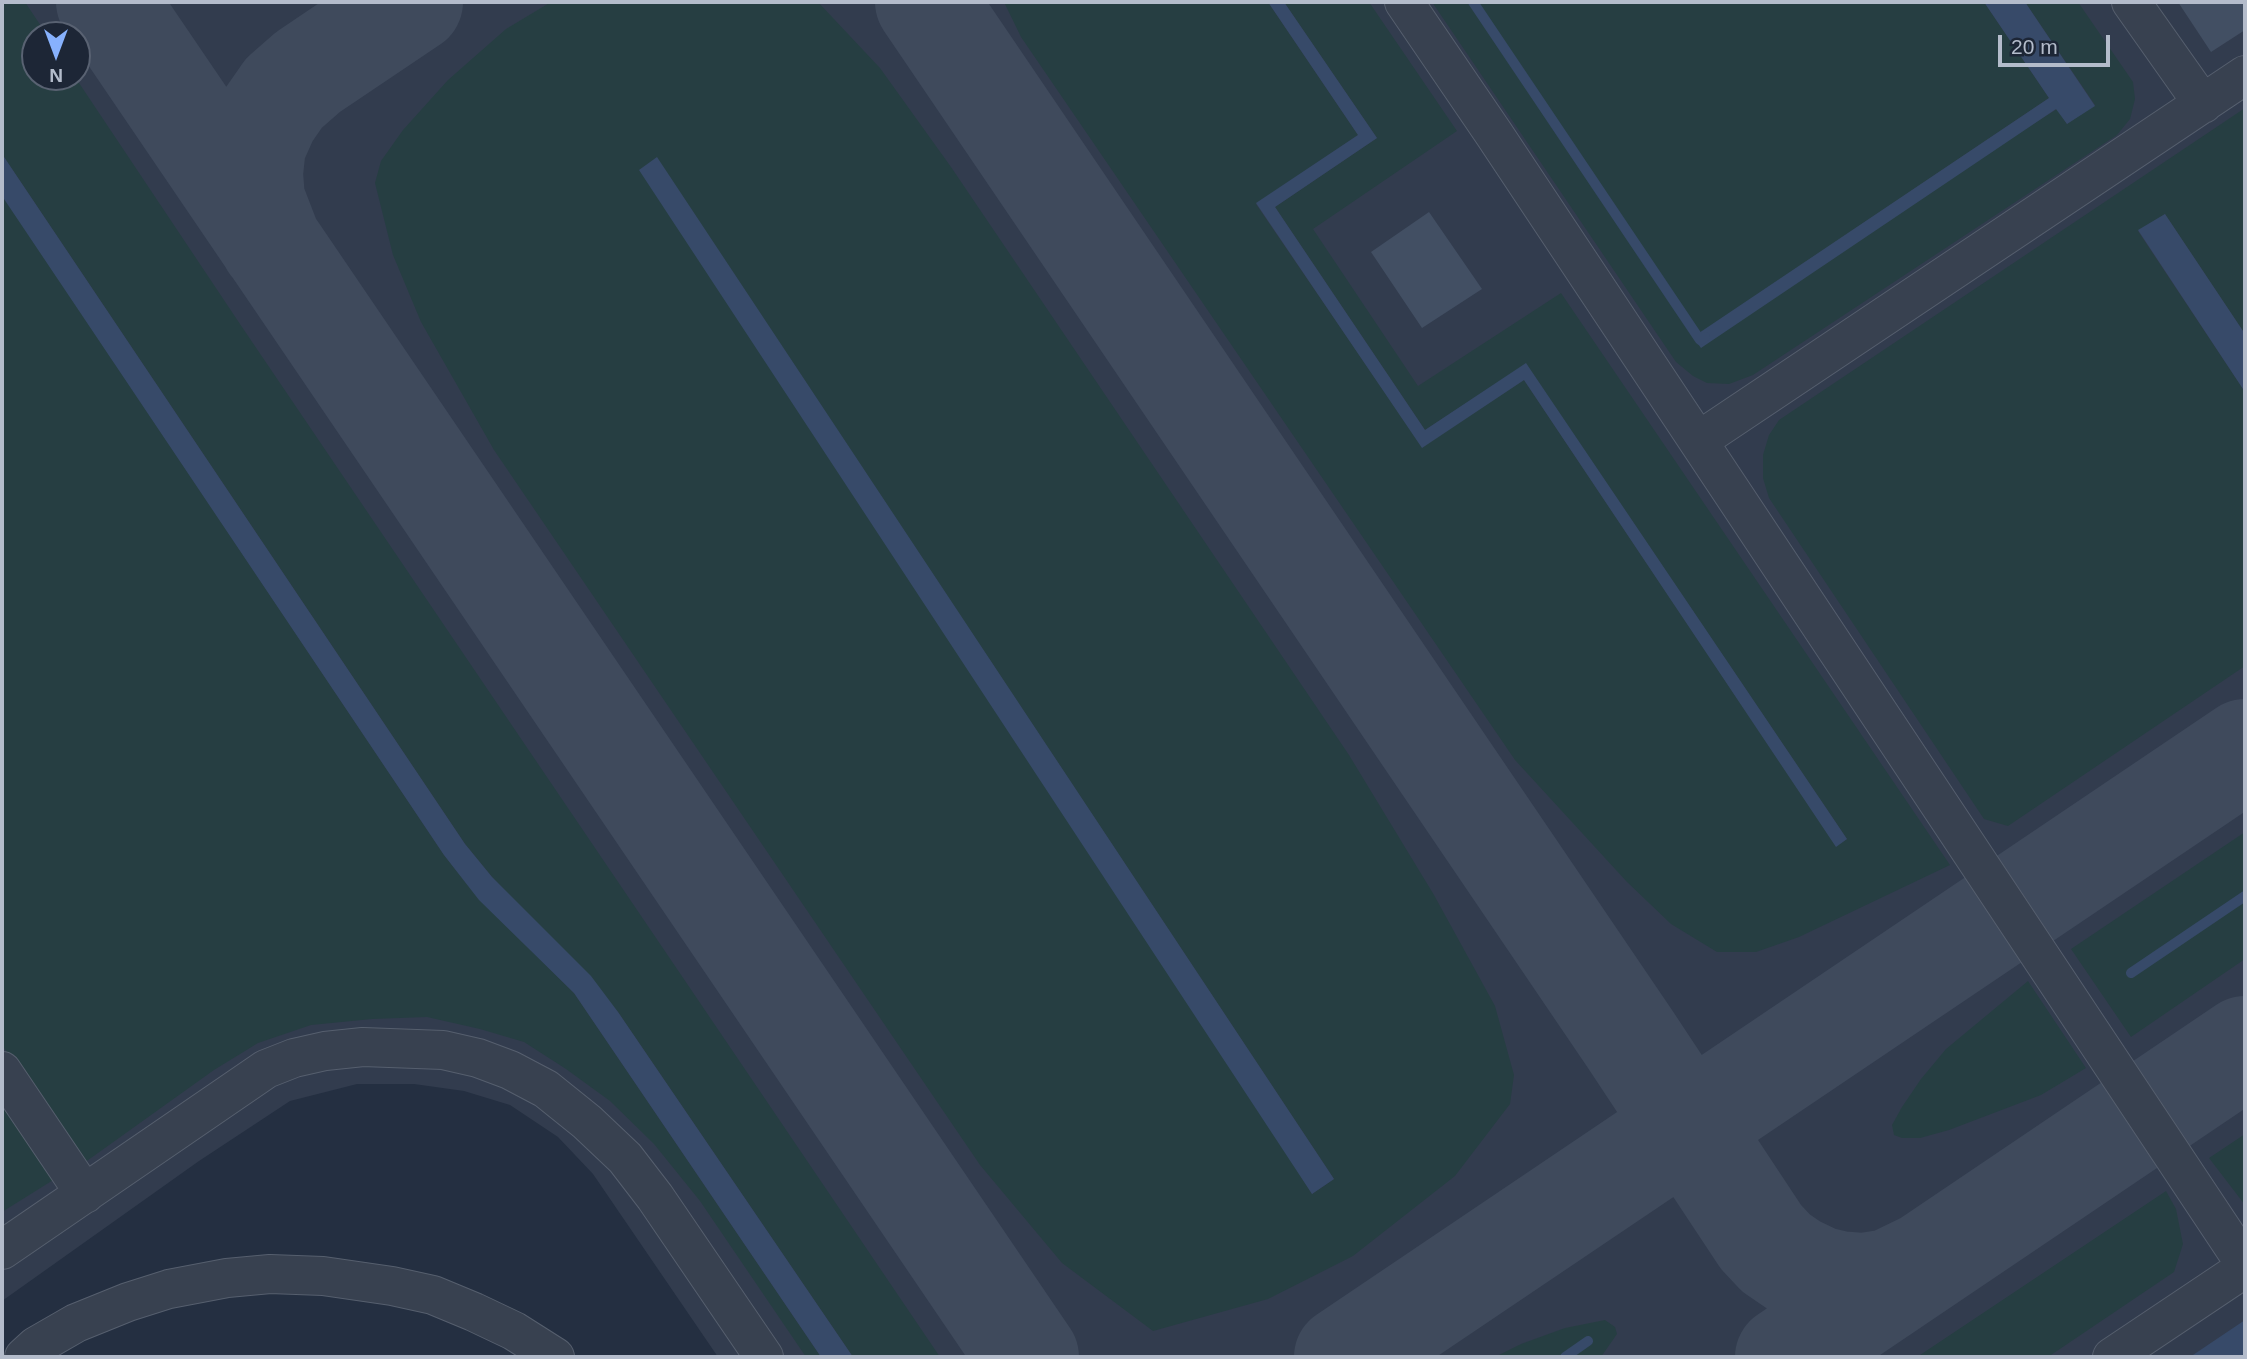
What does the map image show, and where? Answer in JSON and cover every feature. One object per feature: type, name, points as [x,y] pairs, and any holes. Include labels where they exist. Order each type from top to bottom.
[{"type":"lane","points":[[1404,2],[2245,1266],[2112,1357]]},
{"type":"lane","points":[[2131,2],[2203,104]]},
{"type":"lane","points":[[1698,442],[2245,75]]},
{"type":"lane","points":[[2,1250],[266,1069],[294,1058],[325,1051],[363,1047],[443,1050],[478,1058],[510,1070],[546,1089],[587,1122],[625,1158],[656,1197],[764,1357]]},
{"type":"lane","points":[[2,1071],[85,1194]]},
{"type":"lane","points":[[24,1357],[36,1346],[76,1323],[128,1302],[181,1287],[227,1278],[270,1274],[323,1276],[392,1286],[433,1296],[514,1331],[555,1357]]},
{"type":"shaded area","points":[[2,2],[2245,2],[2245,1357],[718,1357],[593,1174],[558,1137],[510,1105],[464,1091],[414,1084],[357,1084],[290,1101],[199,1161],[2,1301]]},
{"type":"shaded area","points":[[1268,2],[1284,2],[1377,138],[1275,207],[1425,430],[1526,363],[1847,839],[1836,847],[1524,380],[1422,448],[1256,203],[1358,135]]},
{"type":"shaded area","points":[[1984,2],[2025,2],[2095,106],[2067,124],[2056,109],[1701,348],[1693,337],[2049,98]]},
{"type":"shaded area","points":[[2,154],[465,844],[492,877],[591,976],[853,1357],[821,1357],[574,993],[479,900],[444,855],[2,196]]},
{"type":"shaded area","points":[[657,157],[1334,1179],[1312,1194],[639,170]]},
{"type":"shaded area","points":[[2165,214],[2245,334],[2245,392],[2138,230]]},
{"type":"shaded area","points":[[2245,1320],[2245,1357],[2190,1357]]},
{"type":"green space","points":[[2,2],[25,2],[38,21],[21,21],[21,91],[84,91],[940,1357],[853,1357],[618,1012],[492,877],[465,844],[2,154]]},
{"type":"green space","points":[[551,2],[818,2],[880,68],[951,167],[1349,755],[1434,895],[1495,1006],[1514,1075],[1510,1104],[1455,1176],[1353,1256],[1268,1299],[1153,1331],[1062,1263],[980,1165],[494,450],[421,322],[393,255],[375,183],[381,161],[403,130],[448,80],[506,29]],"holes":[[[657,158],[1334,1179],[1312,1194]]]},
{"type":"green space","points":[[1004,2],[1268,2],[1358,135],[1256,204],[1422,447],[1524,380],[1836,846],[1847,839],[1526,364],[1425,430],[1275,207],[1377,138],[1284,2],[1369,2],[1457,131],[1313,229],[1418,386],[1561,293],[1950,865],[1799,937],[1756,952],[1717,952],[1671,924],[1627,882],[1515,760],[1021,37]]},
{"type":"green space","points":[[1432,2],[1984,2],[2049,98],[1694,337],[2057,109],[2067,124],[2095,105],[2025,2],[2078,2],[2133,82],[2135,99],[2130,119],[2117,135],[1753,375],[1729,384],[1707,383],[1676,362]]},
{"type":"green space","points":[[2245,108],[2245,334],[2165,214],[2138,231],[2245,392],[2245,666],[2008,826],[1984,819],[1769,498],[1763,478],[1763,455],[1769,435],[1779,420]]},
{"type":"green space","points":[[2,195],[444,855],[480,900],[574,993],[821,1357],[806,1357],[700,1201],[654,1144],[610,1101],[524,1042],[480,1029],[427,1017],[311,1025],[258,1043],[214,1070],[84,1163],[2,1045]]},
{"type":"green space","points":[[2245,832],[2245,959],[2131,1037],[2071,949]]},
{"type":"green space","points":[[2028,981],[2086,1068],[2041,1095],[1949,1130],[1920,1138],[1894,1135],[1892,1125],[1902,1107],[1946,1049]]},
{"type":"green space","points":[[2,1095],[58,1177],[2,1212]]},
{"type":"green space","points":[[2245,1134],[2245,1205],[2209,1158]]},
{"type":"green space","points":[[2166,1191],[2176,1209],[2183,1244],[2174,1272],[2048,1357],[1917,1357]]},
{"type":"green space","points":[[1605,1320],[1615,1327],[1617,1334],[1601,1357],[1495,1357],[1565,1328]]},
{"type":"building","points":[[2178,2],[2245,2],[2245,30],[2211,52]]},
{"type":"building","points":[[1429,212],[1482,289],[1422,328],[1371,252]]},
{"type":"waterway","points":[[1473,2],[1700,340],[1705,337]]},
{"type":"waterway","points":[[2131,973],[2245,896]]},
{"type":"waterway","points":[[1565,1357],[1588,1341]]},
{"type":"taxiway","points":[[107,2],[1028,1357]]},
{"type":"taxiway","points":[[271,244],[254,200],[252,173],[255,145],[268,116],[284,93],[308,72],[412,2]]},
{"type":"taxiway","points":[[926,2],[1630,1039],[1761,1237],[1776,1253],[1795,1266],[1818,1277],[1839,1282],[1864,1284],[1890,1280],[1923,1264]]},
{"type":"taxiway","points":[[1345,1357],[2245,750]]},
{"type":"taxiway","points":[[1786,1357],[2245,1047]]}]
